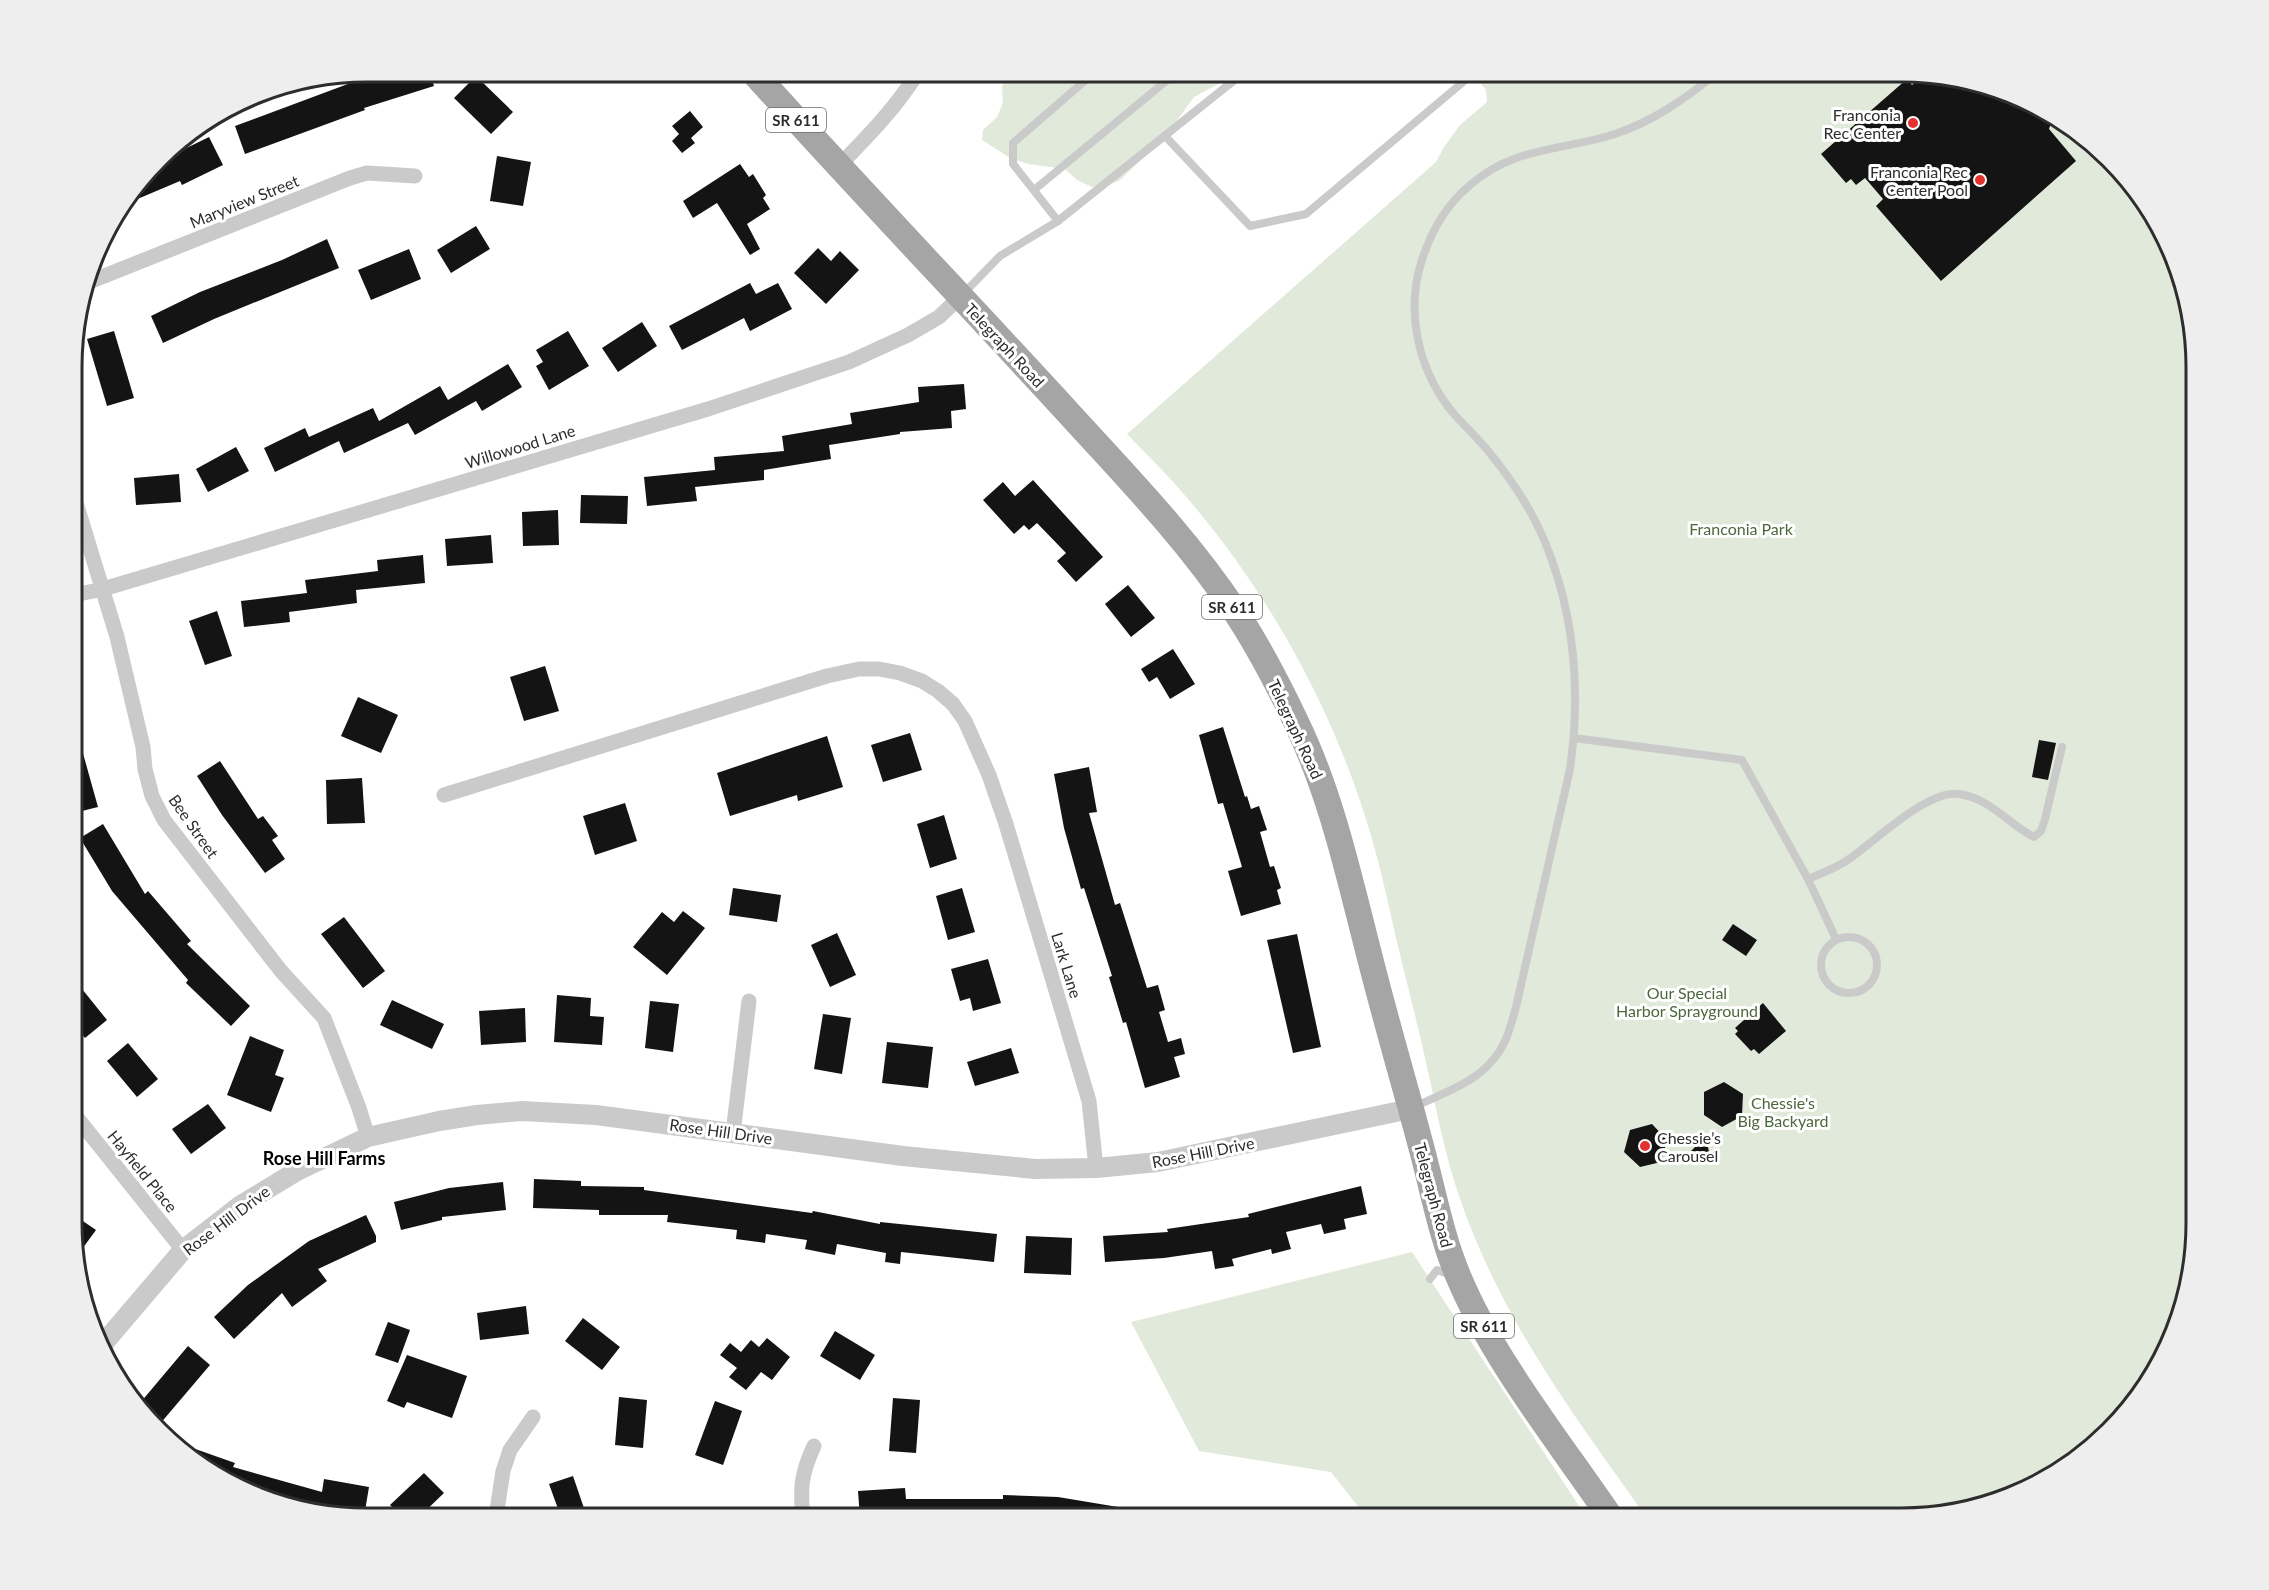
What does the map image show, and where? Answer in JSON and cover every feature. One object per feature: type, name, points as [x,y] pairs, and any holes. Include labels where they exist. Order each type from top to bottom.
[{"type":"main road","name":"Telegraph Road","points":[[762,82],[838,167],[961,296],[1168,524],[1233,608],[1254,640],[1296,722],[1324,790],[1341,845],[1446,1239],[1459,1277],[1486,1331],[1508,1368],[1604,1508]]},
{"type":"street","points":[[838,167],[888,114],[912,82]]},
{"type":"street","name":"Maryview Street","points":[[97,279],[350,178],[368,173],[416,176]]},
{"type":"street","name":"Willowood Lane","points":[[82,594],[708,409],[849,362],[908,335],[939,317],[961,296]]},
{"type":"street","name":"Bee Street","points":[[82,518],[117,637],[152,796],[164,820],[280,971],[324,1018],[368,1137]]},
{"type":"street","name":"Lark Lane","points":[[444,795],[827,676],[859,669],[879,669],[922,681],[953,704],[965,721],[989,775],[1006,824],[1089,1101],[1096,1168]]},
{"type":"street","points":[[732,1133],[749,1001]]},
{"type":"street","name":"Rose Hill Drive","points":[[107,1339],[183,1250],[261,1193],[297,1172],[368,1137],[440,1121],[477,1115],[522,1112],[596,1115],[993,1166],[1035,1169],[1096,1168],[1158,1162],[1410,1109]]},
{"type":"street","name":"Hayfield Place","points":[[82,1123],[183,1250]]},
{"type":"street","points":[[497,1508],[503,1471],[510,1450],[533,1417]]},
{"type":"street","points":[[802,1508],[800,1490],[804,1468],[814,1446]]},
{"type":"lane","points":[[1058,221],[1013,164],[1013,143],[1083,82]]},
{"type":"lane","points":[[1034,190],[1165,82]]},
{"type":"lane","points":[[961,296],[1000,256],[1058,221],[1229,82]]},
{"type":"lane","points":[[1165,136],[1250,226],[1306,214],[1463,82]]},
{"type":"lane","points":[[1410,1109],[1480,1074],[1497,1055],[1506,1038],[1516,1007],[1565,791],[1574,738],[1575,657],[1560,582],[1544,540],[1511,481],[1489,452],[1449,408],[1434,385],[1424,363],[1414,312],[1418,274],[1426,248],[1440,220],[1468,186],[1490,170],[1528,153],[1593,141],[1636,126],[1669,109],[1705,82]]},
{"type":"lane","points":[[1574,738],[1742,760],[1808,879],[1836,939]]},
{"type":"lane","points":[[1808,879],[1848,860],[1913,811],[1942,795],[1958,793],[1977,800],[1997,810],[2034,837],[2041,831],[2045,819],[2062,747]]},
{"type":"lane","points":[[1846,936],[1856,937],[1873,949],[1877,959],[1877,970],[1873,980],[1857,992],[1846,993],[1836,990],[1827,984],[1822,975],[1820,965],[1822,954],[1827,945],[1836,939],[1846,936]]},
{"type":"lane","points":[[1430,1279],[1437,1270],[1459,1277]]},
{"type":"green space","points":[[1004,82],[1222,82],[1194,97],[1164,138],[1120,180],[1092,187],[1077,180],[1065,169],[1028,164],[1010,158],[982,140],[983,130],[997,117],[1003,103]]},
{"type":"green space","name":"Franconia Park","points":[[1479,82],[1902,82],[1939,85],[1975,92],[2028,112],[2075,141],[2089,153],[2128,194],[2165,258],[2177,294],[2186,349],[2186,1241],[2184,1260],[2177,1296],[2165,1332],[2128,1396],[2103,1424],[2075,1449],[2011,1486],[1975,1498],[1920,1507],[1640,1508],[1566,1403],[1517,1325],[1476,1241],[1445,1150],[1372,839],[1357,791],[1319,699],[1271,612],[1243,570],[1182,492],[1127,434],[1436,162],[1460,125],[1487,102],[1486,90]]},
{"type":"green space","points":[[1412,1252],[1580,1508],[1359,1508],[1331,1472],[1199,1451],[1131,1322]]},
{"type":"building","points":[[433,82],[434,86],[364,108],[365,110],[245,154],[235,126],[351,83]]},
{"type":"building","points":[[470,82],[482,82],[513,112],[491,134],[454,98]]},
{"type":"building","name":"Franconia Rec Center Pool","points":[[1903,82],[1912,85],[1920,83],[1957,88],[2011,104],[2050,125],[2049,129],[2076,161],[1941,281],[1876,206],[1883,199],[1865,178],[1856,185],[1851,179],[1846,183],[1821,154]]},
{"type":"building","points":[[690,111],[703,127],[691,138],[695,143],[682,153],[672,141],[679,134],[672,126]]},
{"type":"building","points":[[209,137],[223,165],[182,185],[180,181],[138,199],[166,166],[185,149]]},
{"type":"building","points":[[497,156],[531,162],[523,206],[490,201]]},
{"type":"building","points":[[740,164],[749,177],[753,174],[766,195],[763,198],[770,209],[747,224],[760,249],[750,255],[717,203],[693,218],[683,201]]},
{"type":"building","points":[[476,226],[490,249],[451,273],[437,250]]},
{"type":"building","points":[[327,239],[339,268],[214,319],[163,343],[151,316],[200,292],[282,260]]},
{"type":"building","points":[[818,248],[831,261],[840,251],[859,270],[826,304],[794,273]]},
{"type":"building","points":[[409,249],[421,279],[371,300],[358,270]]},
{"type":"building","points":[[750,283],[756,294],[778,283],[792,309],[750,331],[744,318],[682,350],[669,326]]},
{"type":"building","points":[[642,322],[657,346],[618,372],[602,348]]},
{"type":"building","points":[[114,331],[134,398],[107,406],[87,339]]},
{"type":"building","points":[[568,331],[589,366],[549,390],[536,366],[543,362],[536,350]]},
{"type":"building","points":[[508,364],[522,387],[482,411],[476,401],[415,435],[408,423],[344,453],[339,441],[275,472],[264,448],[305,428],[309,437],[373,408],[379,421],[440,386],[448,400]]},
{"type":"building","points":[[964,384],[966,409],[951,411],[952,428],[900,432],[900,434],[829,445],[831,459],[764,470],[764,480],[695,487],[697,501],[647,506],[644,477],[715,470],[714,457],[784,451],[782,436],[852,424],[850,413],[919,402],[918,387]]},
{"type":"building","points":[[236,447],[249,471],[208,492],[196,469]]},
{"type":"building","points":[[179,474],[181,502],[136,505],[134,478]]},
{"type":"building","points":[[1033,480],[1103,557],[1076,582],[1057,561],[1066,553],[1037,523],[1029,530],[1024,525],[1014,534],[983,500],[1003,482],[1015,496]]},
{"type":"building","points":[[581,495],[628,496],[627,524],[580,523]]},
{"type":"building","points":[[558,510],[559,545],[523,546],[522,512]]},
{"type":"building","points":[[491,535],[493,563],[447,566],[445,539]]},
{"type":"building","points":[[423,555],[425,583],[356,590],[357,603],[289,612],[290,622],[244,627],[241,601],[307,593],[305,580],[378,571],[377,560]]},
{"type":"building","points":[[1128,585],[1155,618],[1131,637],[1105,604]]},
{"type":"building","points":[[217,611],[232,656],[205,665],[189,621]]},
{"type":"building","points":[[1173,649],[1195,684],[1170,699],[1157,677],[1149,682],[1141,669]]},
{"type":"building","points":[[545,666],[559,711],[524,721],[510,677]]},
{"type":"building","points":[[358,697],[398,715],[381,753],[341,736]]},
{"type":"building","points":[[1223,727],[1245,797],[1247,796],[1251,809],[1259,806],[1267,830],[1260,832],[1270,867],[1274,866],[1281,888],[1277,890],[1281,904],[1241,916],[1228,871],[1242,867],[1223,803],[1218,804],[1199,735]]},
{"type":"building","points":[[910,733],[922,770],[883,782],[871,745]]},
{"type":"building","points":[[827,736],[843,787],[798,801],[797,795],[730,816],[717,773]]},
{"type":"building","points":[[2039,740],[2056,743],[2048,780],[2032,777]]},
{"type":"building","points":[[82,750],[98,807],[82,811]]},
{"type":"building","points":[[220,761],[258,819],[263,816],[278,836],[272,840],[285,859],[265,873],[222,815],[197,776]]},
{"type":"building","points":[[1089,767],[1097,812],[1089,813],[1115,905],[1120,903],[1147,988],[1158,985],[1165,1010],[1159,1012],[1168,1042],[1181,1038],[1185,1054],[1174,1057],[1180,1077],[1145,1088],[1126,1022],[1123,1023],[1109,977],[1112,976],[1084,888],[1081,889],[1064,828],[1054,774]]},
{"type":"building","points":[[362,778],[365,823],[327,824],[326,780]]},
{"type":"building","points":[[625,803],[637,841],[595,855],[583,816]]},
{"type":"building","points":[[944,815],[957,859],[930,868],[917,824]]},
{"type":"building","points":[[103,824],[145,894],[148,891],[191,941],[187,944],[250,1006],[231,1026],[186,983],[188,980],[112,891],[82,841],[82,837]]},
{"type":"building","points":[[733,888],[781,895],[777,922],[729,915]]},
{"type":"building","points":[[962,888],[975,932],[948,940],[936,896]]},
{"type":"building","points":[[683,911],[705,928],[667,975],[633,947],[662,912],[674,922]]},
{"type":"building","points":[[344,917],[385,971],[363,988],[321,934]]},
{"type":"building","points":[[1733,924],[1757,940],[1746,956],[1722,940]]},
{"type":"building","points":[[837,933],[856,975],[830,987],[811,945]]},
{"type":"building","points":[[1297,934],[1321,1047],[1293,1053],[1267,940]]},
{"type":"building","points":[[988,959],[1001,1003],[973,1011],[970,998],[960,1001],[951,969]]},
{"type":"building","points":[[82,989],[107,1020],[85,1038],[82,1034]]},
{"type":"building","points":[[557,995],[591,998],[590,1016],[604,1017],[602,1045],[554,1042]]},
{"type":"building","points":[[392,1000],[444,1024],[432,1049],[380,1025]]},
{"type":"building","points":[[650,1001],[679,1004],[673,1052],[645,1048]]},
{"type":"building","points":[[1763,1003],[1786,1031],[1759,1054],[1754,1049],[1751,1051],[1735,1034],[1738,1031],[1735,1028]]},
{"type":"building","points":[[525,1008],[526,1042],[481,1045],[479,1011]]},
{"type":"building","points":[[823,1014],[851,1018],[842,1074],[814,1069]]},
{"type":"building","points":[[250,1036],[284,1050],[275,1075],[284,1078],[271,1112],[227,1095]]},
{"type":"building","points":[[887,1042],[933,1047],[928,1088],[882,1083]]},
{"type":"building","points":[[128,1043],[158,1079],[137,1097],[107,1061]]},
{"type":"building","points":[[1011,1048],[1019,1073],[975,1086],[967,1062]]},
{"type":"building","points":[[1724,1082],[1743,1094],[1742,1116],[1722,1127],[1704,1115],[1704,1092]]},
{"type":"building","points":[[208,1104],[226,1128],[191,1154],[172,1129]]},
{"type":"building","points":[[1652,1124],[1667,1140],[1661,1162],[1640,1167],[1624,1152],[1630,1130]]},
{"type":"building","points":[[1698,1144],[1708,1147],[1710,1157],[1703,1164],[1693,1161],[1691,1151]]},
{"type":"building","points":[[534,1179],[581,1181],[581,1186],[644,1187],[644,1190],[812,1213],[813,1211],[880,1224],[880,1222],[997,1234],[994,1262],[901,1252],[900,1264],[885,1262],[886,1253],[837,1244],[835,1255],[805,1249],[807,1240],[766,1234],[765,1243],[736,1239],[737,1230],[667,1222],[668,1215],[599,1215],[599,1210],[533,1208]]},
{"type":"building","points":[[503,1182],[506,1210],[442,1217],[442,1220],[401,1230],[394,1202],[449,1188]]},
{"type":"building","points":[[1361,1186],[1367,1214],[1344,1219],[1346,1229],[1324,1234],[1321,1224],[1286,1232],[1291,1249],[1272,1254],[1271,1249],[1232,1259],[1234,1266],[1215,1269],[1212,1251],[1164,1258],[1105,1262],[1103,1236],[1168,1232],[1167,1229],[1249,1217],[1248,1214]]},
{"type":"building","points":[[366,1215],[376,1236],[376,1242],[318,1269],[327,1281],[292,1307],[282,1293],[234,1339],[214,1317],[248,1285],[309,1241]]},
{"type":"building","points":[[82,1220],[96,1230],[84,1247]]},
{"type":"building","points":[[1026,1236],[1072,1238],[1071,1275],[1024,1273]]},
{"type":"building","points":[[526,1306],[529,1334],[480,1340],[477,1313]]},
{"type":"building","points":[[583,1318],[620,1347],[602,1370],[565,1341]]},
{"type":"building","points":[[388,1322],[410,1330],[398,1363],[375,1355]]},
{"type":"building","points":[[835,1331],[875,1355],[860,1380],[820,1356]]},
{"type":"building","points":[[767,1338],[790,1357],[772,1380],[761,1372],[746,1390],[729,1377],[737,1368],[720,1355],[730,1343],[741,1352],[751,1340],[759,1347]]},
{"type":"building","points":[[188,1346],[210,1365],[163,1421],[143,1399]]},
{"type":"building","points":[[407,1355],[467,1376],[452,1418],[407,1402],[404,1408],[387,1401]]},
{"type":"building","points":[[619,1397],[647,1400],[643,1448],[615,1445]]},
{"type":"building","points":[[893,1398],[920,1400],[916,1453],[889,1451]]},
{"type":"building","points":[[715,1401],[742,1411],[723,1465],[695,1455]]},
{"type":"building","points":[[193,1448],[235,1463],[233,1467],[322,1492],[324,1479],[369,1487],[366,1508],[312,1502],[258,1486],[225,1469]]},
{"type":"building","points":[[424,1473],[444,1493],[428,1508],[393,1508],[390,1505]]},
{"type":"building","points":[[573,1476],[584,1508],[558,1508],[549,1484]]},
{"type":"building","points":[[905,1488],[906,1499],[1003,1499],[1003,1495],[1058,1497],[1124,1508],[859,1508],[858,1491]]},
{"type":"place","name":"Franconia Rec Center","points":[[1913,123]]},
{"type":"place","name":"Franconia Rec Center Pool","points":[[1980,180]]},
{"type":"place","name":"Chessie’s Carousel","points":[[1645,1146]]},
{"type":"district","name":"Rose Hill Farms","points":[[324,1158]]},
{"type":"park label","name":"Our Special Harbor Sprayground","points":[[1687,1001]]},
{"type":"park label","name":"Chessie's Big Backyard","points":[[1783,1111]]}]
